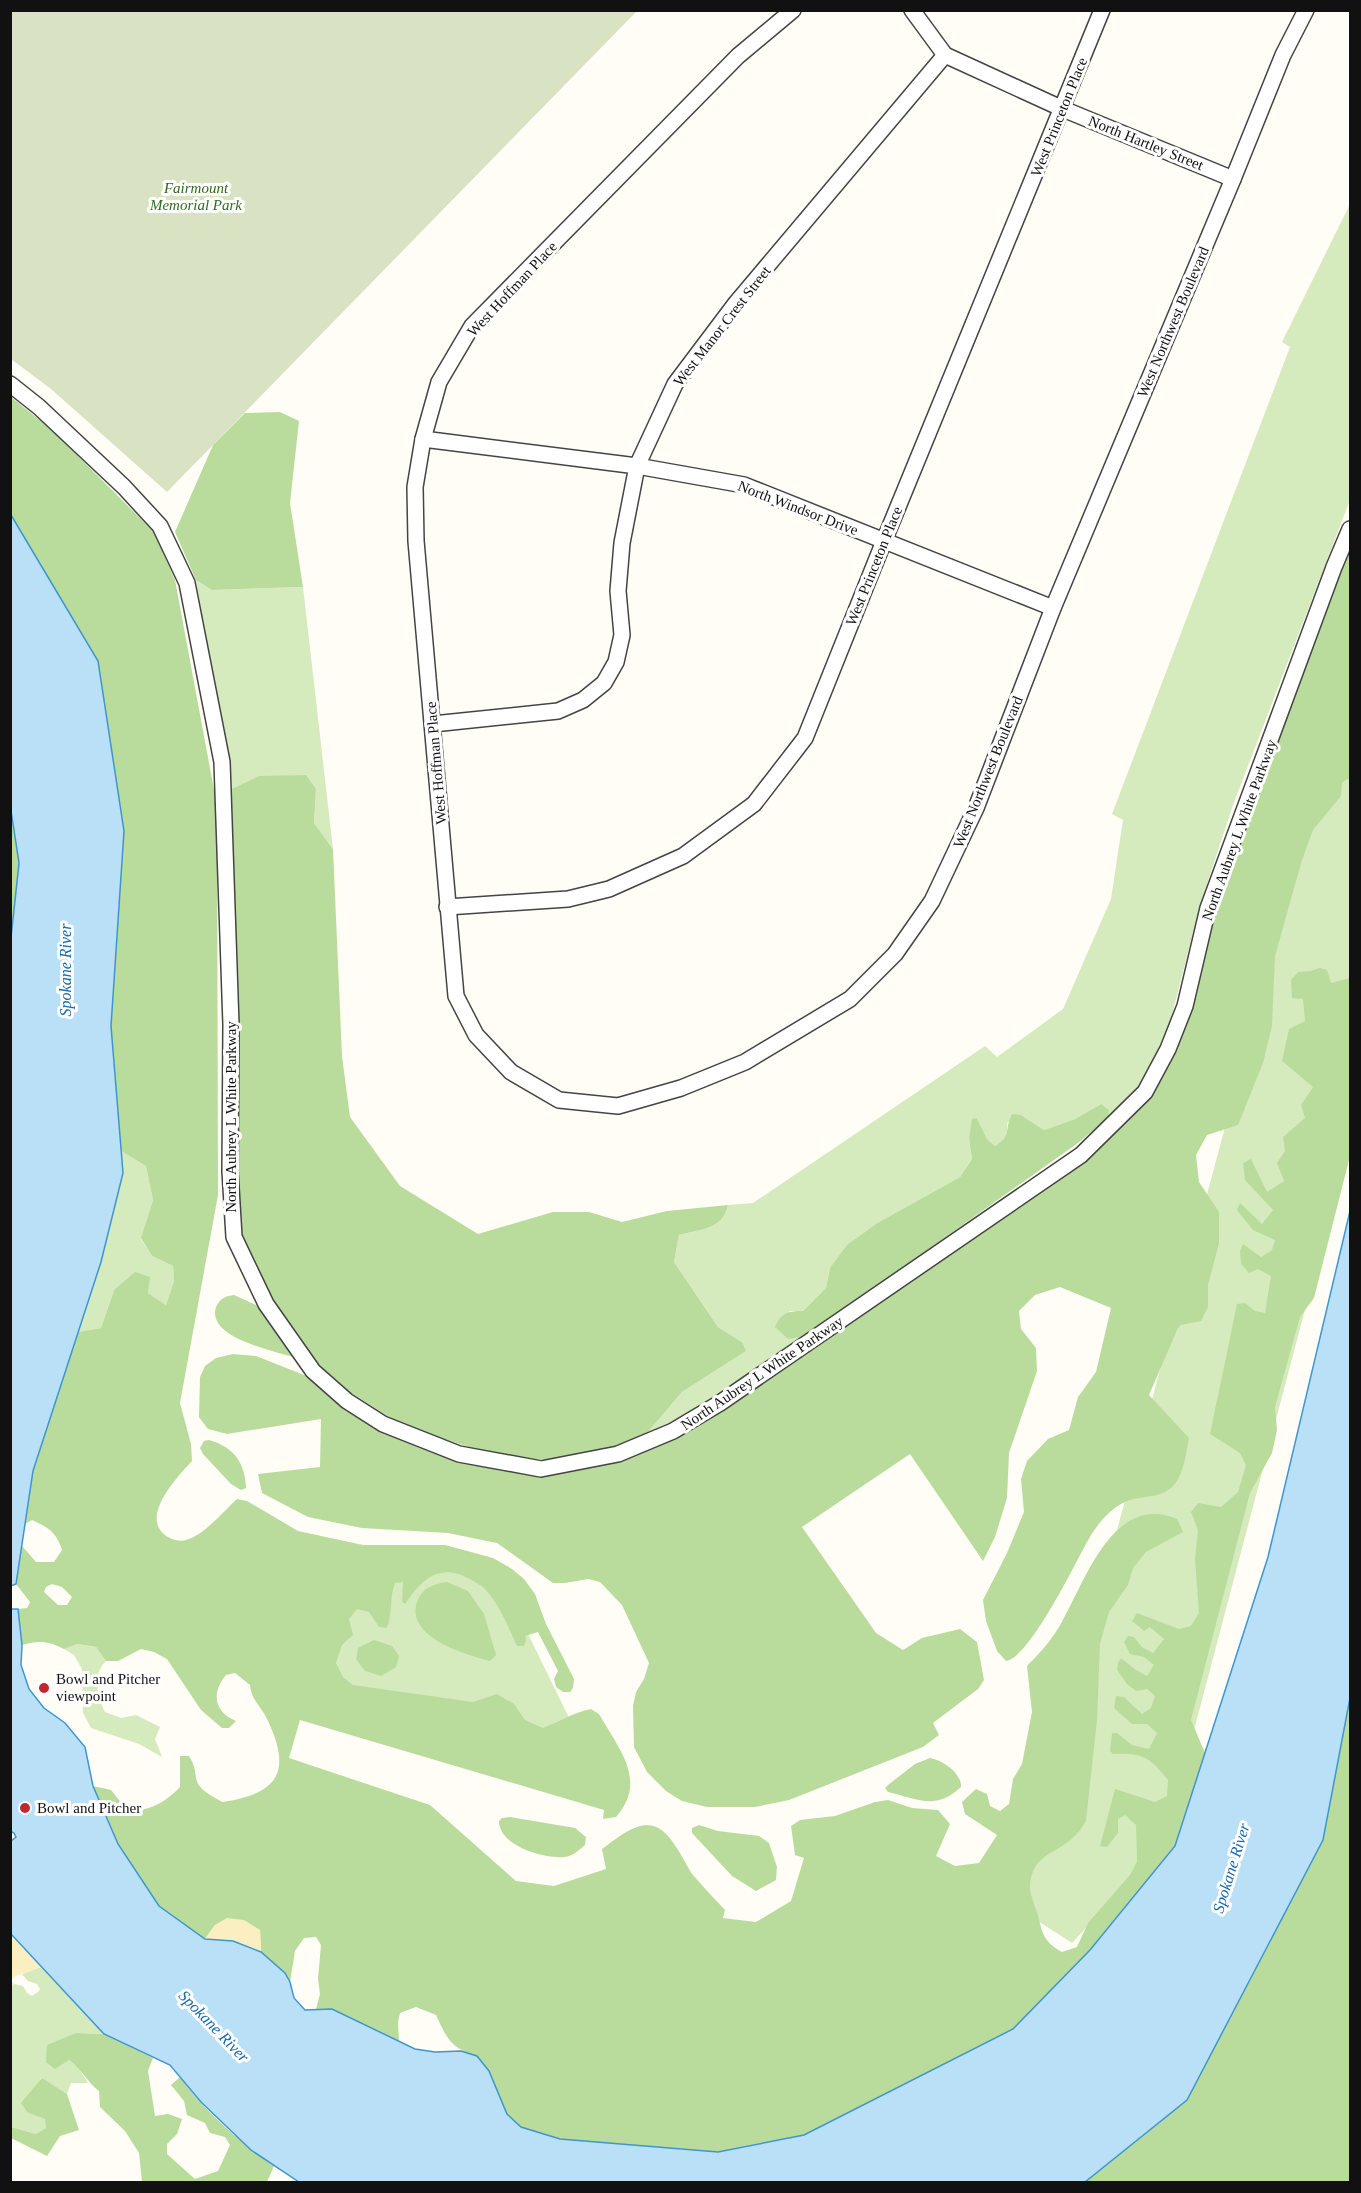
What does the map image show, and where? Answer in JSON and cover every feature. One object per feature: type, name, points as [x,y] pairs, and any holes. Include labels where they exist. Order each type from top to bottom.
[{"type":"street","name":"West Hoffman Place","points":[[447,907],[416,541],[416,487],[423,439],[439,382],[472,327],[738,56],[793,10]]},
{"type":"street","points":[[912,10],[945,56]]},
{"type":"street","name":"West Princeton Place","points":[[447,907],[568,899],[609,889],[683,856],[754,804],[805,738],[1102,10]]},
{"type":"street","name":"West Northwest Boulevard","points":[[447,907],[456,996],[476,1035],[511,1072],[559,1100],[618,1106],[681,1088],[745,1062],[850,999],[895,954],[932,901],[976,808],[1053,608],[1283,55],[1306,10]]},
{"type":"street","name":"North Hartley Street","points":[[945,56],[1063,109],[1233,179]]},
{"type":"street","name":"West Manor Crest Street","points":[[433,724],[558,711],[583,700],[604,682],[616,662],[622,635],[618,591],[622,543],[637,466],[675,384],[736,303],[945,56]]},
{"type":"street","name":"North Aubrey L White Parkway","points":[[10,384],[39,407],[124,487],[160,526],[187,583],[222,762],[231,1025],[230,1171],[234,1237],[266,1304],[313,1371],[347,1401],[383,1424],[459,1454],[541,1469],[618,1454],[673,1431],[720,1403],[1082,1155],[1145,1092],[1168,1049],[1185,1006],[1208,908],[1350,529]]},
{"type":"street","name":"North Windsor Drive","points":[[423,439],[637,466],[744,485],[1053,608]]},
{"type":"green space","name":"Fairmount Memorial Park","points":[[10,11],[637,11],[167,492],[51,389],[11,359]]},
{"type":"green space","points":[[1350,204],[1350,500],[1233,805],[1201,902],[1168,1030],[1152,1066],[1134,1092],[1108,1118],[1101,1104],[1075,1119],[1044,1130],[1021,1115],[1007,1123],[1005,1137],[995,1146],[987,1139],[977,1118],[969,1138],[972,1159],[960,1177],[879,1222],[830,1268],[826,1288],[803,1311],[789,1311],[806,1336],[682,1417],[648,1432],[682,1392],[746,1351],[743,1343],[718,1327],[674,1262],[679,1235],[716,1224],[728,1205],[753,1203],[985,1046],[997,1057],[1063,1009],[1111,899],[1123,820],[1112,814],[1290,347],[1282,342]]},
{"type":"green space","points":[[11,397],[52,430],[154,532],[175,580],[217,806],[218,1195],[180,1403],[191,1444],[192,1461],[164,1496],[159,1507],[158,1527],[169,1538],[186,1540],[193,1538],[237,1499],[247,1501],[298,1531],[363,1545],[445,1545],[493,1558],[524,1579],[535,1594],[546,1624],[574,1679],[570,1692],[563,1692],[556,1687],[554,1679],[558,1671],[538,1632],[525,1636],[524,1646],[517,1646],[499,1609],[485,1589],[470,1579],[449,1572],[432,1576],[425,1581],[405,1604],[402,1602],[403,1582],[395,1583],[387,1628],[379,1627],[369,1612],[357,1609],[349,1619],[353,1635],[342,1645],[336,1663],[343,1677],[353,1685],[473,1702],[497,1694],[514,1704],[525,1720],[543,1728],[591,1709],[599,1714],[622,1752],[627,1765],[630,1791],[616,1817],[603,1819],[604,1810],[300,1720],[289,1758],[430,1805],[516,1881],[554,1886],[606,1869],[602,1849],[629,1831],[647,1825],[655,1827],[669,1837],[693,1875],[725,1910],[723,1918],[756,1922],[791,1901],[804,1858],[795,1855],[791,1826],[800,1820],[835,1816],[875,1802],[888,1800],[912,1808],[938,1810],[950,1824],[936,1856],[955,1866],[979,1863],[997,1835],[965,1814],[962,1802],[976,1789],[987,1794],[990,1806],[1000,1811],[1009,1804],[1013,1779],[1022,1764],[1032,1712],[1027,1666],[1056,1632],[1103,1547],[1118,1530],[1135,1518],[1154,1514],[1177,1519],[1183,1532],[1146,1552],[1133,1568],[1128,1585],[1109,1612],[1100,1644],[1097,1720],[1086,1821],[1071,1839],[1042,1859],[1034,1869],[1030,1884],[1031,1895],[1045,1937],[1062,1952],[1077,1947],[1088,1923],[1130,1875],[1137,1862],[1136,1825],[1125,1815],[1118,1819],[1118,1833],[1107,1847],[1100,1846],[1115,1789],[1155,1802],[1167,1796],[1168,1780],[1150,1761],[1132,1754],[1113,1754],[1110,1751],[1112,1733],[1117,1733],[1132,1745],[1149,1749],[1157,1733],[1147,1724],[1132,1724],[1114,1708],[1116,1696],[1124,1697],[1142,1714],[1151,1708],[1155,1696],[1147,1689],[1136,1691],[1127,1684],[1117,1670],[1121,1658],[1147,1676],[1154,1665],[1144,1657],[1130,1654],[1124,1642],[1128,1636],[1134,1637],[1142,1647],[1153,1653],[1164,1639],[1150,1627],[1144,1631],[1132,1621],[1137,1613],[1179,1629],[1191,1626],[1199,1613],[1195,1559],[1198,1530],[1191,1512],[1198,1503],[1221,1507],[1238,1492],[1246,1465],[1240,1453],[1210,1434],[1237,1304],[1245,1303],[1255,1311],[1265,1313],[1271,1276],[1258,1269],[1249,1273],[1241,1264],[1240,1251],[1243,1244],[1261,1257],[1272,1250],[1275,1240],[1253,1230],[1237,1210],[1240,1203],[1262,1224],[1273,1210],[1245,1180],[1243,1163],[1251,1159],[1267,1192],[1284,1181],[1277,1163],[1285,1151],[1283,1137],[1305,1118],[1301,1105],[1313,1087],[1282,1061],[1289,1029],[1305,1021],[1303,999],[1292,998],[1291,980],[1298,972],[1320,968],[1327,970],[1331,983],[1350,978],[1350,1156],[1314,1298],[1300,1317],[1275,1407],[1277,1430],[1272,1453],[1250,1493],[1191,1720],[1205,1753],[1175,1846],[1090,1950],[1013,2029],[804,2135],[718,2152],[560,2139],[521,2127],[507,2114],[477,2056],[461,2050],[451,2042],[436,2015],[416,2007],[400,2013],[399,2041],[332,2009],[316,2009],[320,1994],[318,1979],[321,1945],[316,1937],[304,1938],[295,1951],[290,1982],[285,1973],[261,1952],[260,1930],[215,1925],[205,1939],[159,1907],[118,1844],[93,1786],[111,1790],[128,1807],[149,1808],[163,1801],[180,1787],[180,1756],[189,1756],[200,1787],[222,1802],[241,1798],[267,1787],[275,1778],[279,1768],[279,1755],[268,1721],[252,1695],[250,1685],[235,1673],[226,1675],[218,1689],[219,1707],[223,1713],[236,1721],[229,1728],[222,1728],[201,1710],[167,1659],[154,1652],[141,1649],[118,1661],[106,1661],[96,1647],[77,1644],[64,1649],[54,1644],[39,1642],[22,1645],[18,1609],[27,1608],[30,1602],[16,1584],[22,1546],[36,1562],[54,1562],[62,1550],[55,1535],[47,1528],[32,1520],[25,1524],[33,1471],[78,1332],[101,1328],[114,1290],[135,1272],[150,1277],[148,1293],[166,1305],[174,1281],[173,1266],[152,1256],[141,1238],[153,1200],[146,1166],[121,1151],[111,1026],[124,831],[98,661],[11,515]],"holes":[[[52,1584],[62,1587],[72,1597],[67,1605],[58,1605],[44,1592],[46,1587]]]},
{"type":"green space","points":[[280,412],[299,421],[290,503],[303,587],[212,590],[196,580],[175,532],[213,445],[245,413]]},
{"type":"green space","points":[[1350,539],[1350,780],[1347,779],[1342,783],[1341,796],[1313,830],[1302,860],[1275,956],[1272,1026],[1263,1063],[1238,1125],[1207,1135],[1196,1155],[1199,1182],[1219,1212],[1219,1243],[1208,1285],[1208,1307],[1201,1321],[1181,1325],[1178,1328],[1149,1395],[1189,1438],[1180,1475],[1174,1485],[1163,1493],[1127,1501],[1107,1515],[1091,1535],[1040,1626],[1028,1643],[1006,1661],[997,1651],[986,1621],[983,1600],[1007,1553],[1024,1512],[1021,1479],[1027,1461],[1048,1439],[1069,1430],[1078,1397],[1096,1372],[1111,1308],[1060,1287],[1035,1295],[1019,1311],[1021,1329],[1036,1348],[1037,1371],[1009,1453],[1007,1498],[995,1537],[983,1561],[910,1454],[802,1527],[876,1633],[903,1650],[922,1638],[960,1629],[977,1642],[984,1680],[978,1689],[933,1723],[939,1735],[923,1747],[789,1800],[755,1807],[707,1807],[682,1801],[666,1791],[647,1772],[634,1747],[633,1706],[636,1692],[644,1679],[649,1663],[622,1605],[600,1582],[588,1579],[553,1583],[497,1543],[448,1533],[362,1528],[308,1517],[262,1493],[258,1474],[320,1467],[321,1419],[227,1434],[208,1429],[199,1417],[200,1377],[205,1366],[216,1358],[233,1354],[256,1356],[309,1377],[455,1459],[501,1471],[543,1475],[621,1459],[1005,1214],[1147,1094],[1216,899]]},
{"type":"green space","points":[[196,580],[212,590],[303,587],[333,849],[314,823],[316,789],[259,776],[231,789]]},
{"type":"green space","points":[[1340,698],[1350,698],[1350,1139],[1164,1844],[1072,1943],[993,1892],[1049,1784]]},
{"type":"green space","points":[[306,775],[316,789],[314,823],[333,849],[342,1056],[350,1117],[400,1186],[478,1234],[553,1212],[589,1212],[622,1222],[667,1211],[728,1205],[716,1224],[679,1235],[674,1262],[718,1327],[743,1343],[746,1351],[682,1392],[648,1432],[612,1449],[552,1460],[500,1457],[419,1431],[389,1417],[350,1392],[314,1360],[271,1300],[240,1229],[234,1172],[231,789],[259,776]]},
{"type":"green space","points":[[11,804],[19,863],[11,947]]},
{"type":"green space","points":[[1101,1104],[1109,1110],[1108,1118],[1078,1143],[806,1336],[788,1339],[775,1327],[780,1319],[789,1312],[803,1311],[826,1288],[830,1268],[847,1245],[879,1222],[960,1177],[972,1159],[969,1138],[972,1119],[977,1118],[987,1139],[995,1146],[1004,1139],[1012,1114],[1021,1115],[1044,1130],[1075,1119]]},
{"type":"green space","points":[[121,1151],[146,1166],[153,1200],[141,1239],[152,1256],[173,1266],[174,1281],[166,1305],[148,1293],[114,1290],[101,1328],[78,1332],[101,1262],[123,1173]]},
{"type":"green space","points":[[234,1295],[256,1305],[296,1358],[244,1342],[221,1327],[216,1318],[216,1307],[219,1301]]},
{"type":"green space","points":[[209,1440],[225,1447],[237,1457],[243,1471],[246,1488],[241,1490],[231,1484],[203,1454],[200,1448],[204,1441]]},
{"type":"green space","points":[[435,1562],[509,1595],[574,1728],[520,1745],[312,1697],[333,1607]]},
{"type":"green space","points":[[447,1582],[468,1591],[484,1614],[496,1655],[490,1661],[453,1649],[428,1634],[420,1625],[416,1614],[419,1597],[429,1588]]},
{"type":"green space","points":[[374,1640],[392,1646],[399,1656],[396,1667],[381,1676],[365,1671],[356,1659],[358,1648]]},
{"type":"green space","points":[[76,1644],[96,1647],[106,1661],[97,1679],[105,1712],[121,1718],[136,1715],[160,1727],[155,1739],[162,1757],[139,1744],[91,1728],[83,1713],[82,1669],[74,1655],[64,1649]]},
{"type":"green space","points":[[1350,1698],[1350,2182],[1085,2182],[1187,2099],[1323,1840]]},
{"type":"green space","points":[[930,1758],[940,1761],[955,1772],[961,1787],[943,1799],[934,1801],[917,1800],[888,1792],[885,1788],[915,1764]]},
{"type":"green space","points":[[510,1817],[575,1828],[586,1837],[585,1845],[567,1857],[545,1856],[524,1849],[514,1844],[501,1830],[499,1821]]},
{"type":"green space","points":[[699,1825],[718,1831],[759,1836],[769,1843],[777,1867],[776,1880],[756,1891],[732,1876],[692,1833],[692,1828]]},
{"type":"green space","points":[[41,1967],[104,2034],[76,2033],[69,2060],[78,2067],[88,2083],[71,2083],[67,2094],[41,2078],[28,2113],[46,2119],[46,2128],[36,2134],[11,2127],[10,1987],[14,1984],[23,1986],[32,1996],[40,1989],[37,1984],[28,1981],[22,1974]]},
{"type":"green space","points":[[76,2033],[104,2034],[153,2058],[148,2071],[155,2116],[168,2114],[182,2119],[177,2134],[167,2144],[167,2154],[195,2179],[218,2171],[230,2145],[225,2137],[210,2133],[205,2123],[187,2115],[184,2101],[171,2085],[180,2077],[223,2125],[274,2166],[267,2182],[142,2182],[139,2153],[125,2131],[100,2107],[99,2091],[69,2060],[55,2069],[46,2062],[47,2045]]},
{"type":"green space","points":[[42,2078],[67,2094],[79,2130],[60,2136],[47,2156],[11,2138],[11,2127],[36,2134],[46,2128],[45,2119],[28,2113],[21,2103]]},
{"type":"sand","points":[[227,1918],[244,1920],[260,1930],[261,1952],[233,1941],[205,1939],[215,1925]]},
{"type":"sand","points":[[10,1934],[41,1967],[15,1976],[11,1981],[14,1984],[11,1987]]},
{"type":"water","name":"Spokane River","points":[[11,515],[98,661],[124,831],[111,1026],[123,1173],[101,1262],[33,1471],[16,1584],[11,1586],[10,947],[19,863],[10,804]]},
{"type":"water","name":"Spokane River","points":[[1350,1211],[1350,1698],[1323,1840],[1187,2100],[1085,2182],[299,2182],[251,2150],[201,2102],[170,2065],[104,2034],[11,1934],[11,1841],[16,1837],[10,1831],[11,1609],[18,1609],[22,1645],[21,1665],[29,1689],[44,1708],[65,1723],[85,1747],[93,1786],[118,1844],[159,1906],[205,1939],[233,1941],[261,1952],[285,1973],[294,1998],[305,2010],[332,2009],[415,2049],[435,2052],[461,2051],[477,2056],[489,2071],[507,2114],[521,2127],[560,2139],[718,2152],[804,2135],[1013,2029],[1090,1950],[1175,1846],[1268,1557]]},
{"type":"place","name":"Bowl and Pitcher viewpoint","points":[[44,1688]]},
{"type":"place","name":"Bowl and Pitcher","points":[[25,1808]]}]
